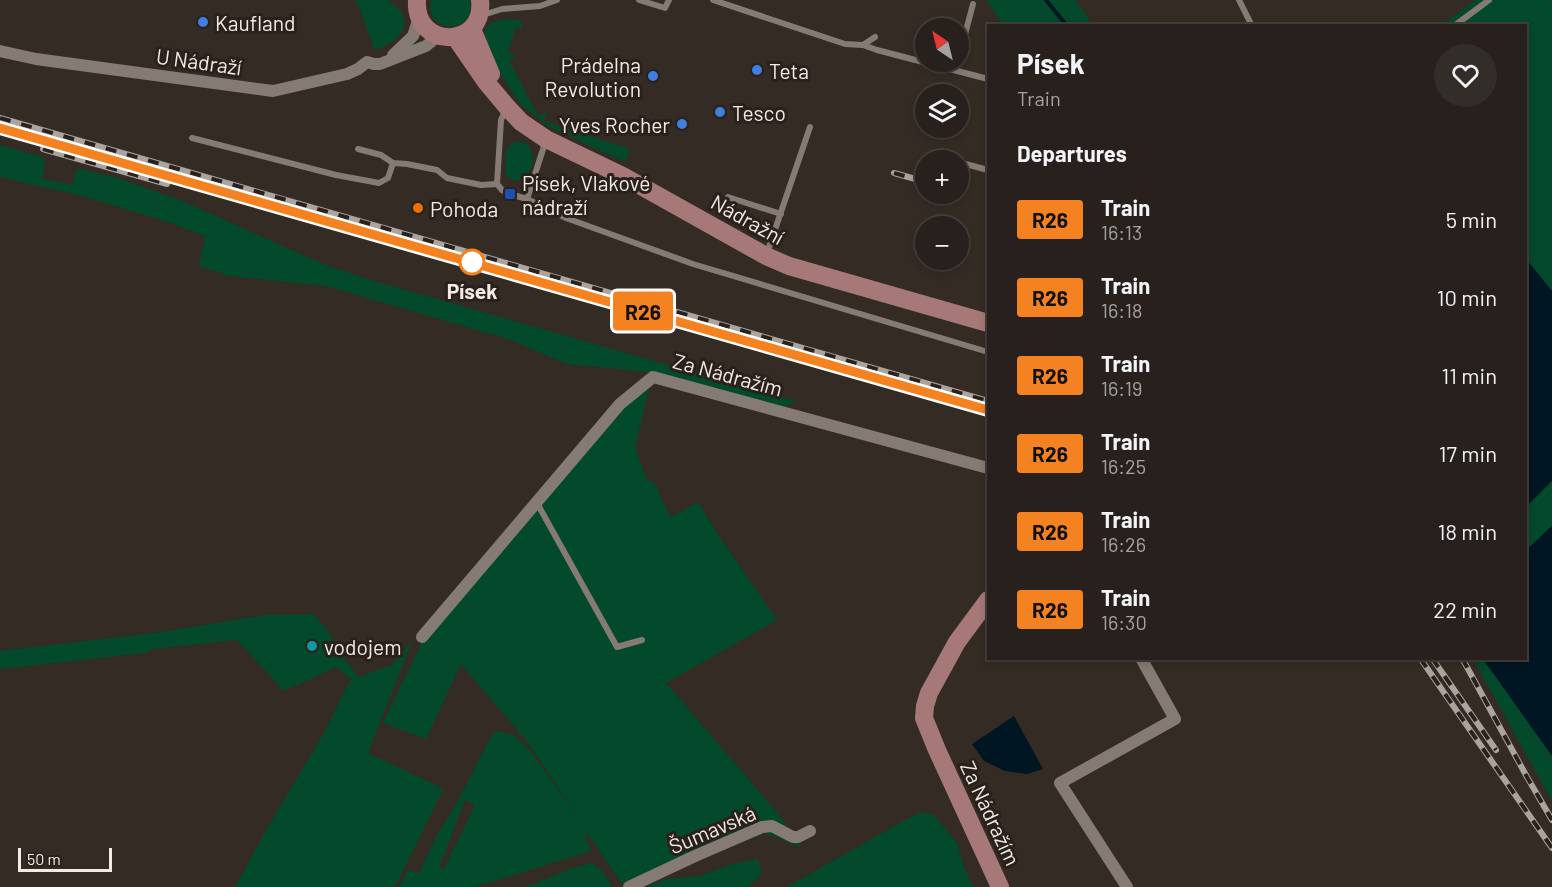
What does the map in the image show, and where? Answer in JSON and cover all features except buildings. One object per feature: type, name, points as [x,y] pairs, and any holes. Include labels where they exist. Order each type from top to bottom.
[{"type":"main road","name":"Nádražní","points":[[418,5],[424,26],[430,32],[446,37],[521,122],[546,140],[623,176],[765,256],[789,266],[987,324]]},
{"type":"main road","name":"Nádražní","points":[[478,12],[485,63],[507,107]]},
{"type":"main road","points":[[446,37],[463,35],[478,12]]},
{"type":"main road","name":"Za Nádražím","points":[[987,601],[957,642],[936,680],[929,693],[924,718],[1000,887]]},
{"type":"street","points":[[387,61],[413,36],[418,5]]},
{"type":"street","name":"U Nádraží","points":[[0,51],[36,59],[273,91],[346,74],[367,62],[381,64],[446,37]]},
{"type":"street","name":"Za Nádražím","points":[[422,637],[620,404],[653,377],[987,468]]},
{"type":"street","points":[[1127,887],[1060,783],[1175,719],[1142,660]]},
{"type":"street","name":"Šumavská","points":[[629,887],[762,827],[772,826],[793,837],[810,831]]},
{"type":"lane","points":[[478,12],[540,6],[557,0]]},
{"type":"lane","points":[[639,0],[665,8],[669,0]]},
{"type":"lane","points":[[713,0],[845,44],[863,45],[915,60]]},
{"type":"lane","points":[[1239,0],[1251,24]]},
{"type":"lane","points":[[1457,24],[1489,0]]},
{"type":"lane","points":[[969,19],[973,4]]},
{"type":"lane","points":[[478,12],[502,9]]},
{"type":"lane","points":[[863,45],[875,37]]},
{"type":"lane","points":[[960,72],[987,79]]},
{"type":"lane","points":[[507,107],[501,120],[497,184],[502,190],[566,218],[693,264],[987,352]]},
{"type":"lane","points":[[765,256],[810,127]]},
{"type":"lane","points":[[192,138],[336,175],[379,183],[388,178],[393,163]]},
{"type":"lane","points":[[527,199],[546,140]]},
{"type":"lane","points":[[358,149],[381,155],[393,163],[437,170],[447,178],[481,185],[497,184]]},
{"type":"lane","points":[[969,165],[987,170]]},
{"type":"lane","points":[[728,197],[781,214]]},
{"type":"lane","points":[[537,502],[617,647],[642,640]]},
{"type":"green space","points":[[354,0],[388,0],[398,8],[402,14],[404,27],[398,38],[375,50]]},
{"type":"green space","points":[[431,0],[470,0],[470,12],[466,20],[459,25],[450,27],[442,25],[435,20],[431,12]]},
{"type":"green space","points":[[984,0],[1075,0],[1092,24],[1002,24]]},
{"type":"green space","points":[[1476,0],[1550,0],[1552,3],[1552,291],[1527,260],[1527,24],[1443,24]]},
{"type":"green space","points":[[504,19],[519,20],[522,24],[522,28],[516,27],[508,52],[517,56],[509,60],[538,116],[547,111],[544,121],[630,149],[625,162],[547,126],[520,104],[498,70],[485,41],[485,29],[491,23]]},
{"type":"green space","points":[[514,142],[523,143],[532,151],[530,171],[520,180],[513,180],[506,175],[506,149]]},
{"type":"green space","points":[[0,145],[45,158],[42,179],[72,185],[77,168],[118,178],[182,201],[323,264],[371,280],[797,402],[783,407],[657,373],[567,364],[508,339],[326,286],[230,276],[199,266],[205,236],[86,197],[0,177]]},
{"type":"green space","points":[[650,385],[635,447],[647,480],[655,483],[671,517],[698,502],[777,620],[666,683],[775,810],[802,848],[766,833],[624,887],[587,833],[586,839],[591,851],[476,887],[399,887],[408,870],[419,873],[436,837],[492,735],[497,731],[514,735],[529,749],[578,818],[529,744],[461,664],[426,739],[383,723],[429,627],[598,428]],"holes":[[[465,800],[475,805],[444,869],[440,866]]]},
{"type":"green space","points":[[1552,481],[1552,526],[1527,549],[1527,506]]},
{"type":"green space","points":[[313,614],[326,628],[358,677],[392,665],[413,639],[368,753],[443,790],[395,887],[235,887],[352,680],[336,667],[284,691],[237,640],[0,669],[0,651],[155,633],[266,615]]},
{"type":"green space","points":[[1474,660],[1484,660],[1552,756],[1552,801]]},
{"type":"green space","points":[[922,812],[934,815],[957,843],[973,887],[787,887],[905,820]]},
{"type":"green space","points":[[758,860],[762,874],[748,887],[646,887],[666,879],[699,876],[729,865]]},
{"type":"green space","points":[[591,863],[602,870],[612,887],[527,887],[572,868]]},
{"type":"water","points":[[1527,260],[1552,291],[1552,481],[1527,506]]},
{"type":"water","points":[[1552,526],[1552,756],[1484,660],[1527,660],[1527,549]]},
{"type":"water","points":[[1014,716],[1043,769],[1027,774],[1005,771],[984,761],[972,744]]},
{"type":"waterway","points":[[1046,0],[1065,24]]},
{"type":"railway","points":[[0,118],[987,401]]},
{"type":"railway","points":[[0,128],[115,161]]},
{"type":"railway","points":[[43,149],[167,184]]},
{"type":"railway","points":[[894,173],[915,179]]},
{"type":"railway","points":[[1421,660],[1552,848]]},
{"type":"railway","points":[[1433,660],[1496,750]]},
{"type":"railway","points":[[1463,660],[1552,820]]},
{"type":"train","name":"R26","points":[[0,128],[987,410]]},
{"type":"place","name":"Kaufland","points":[[203,22]]},
{"type":"place","name":"Teta","points":[[757,70]]},
{"type":"place","name":"Prádelna Revolution","points":[[653,76]]},
{"type":"place","name":"Tesco","points":[[720,112]]},
{"type":"place","name":"Yves Rocher","points":[[682,124]]},
{"type":"place","name":"Písek, Vlakové nádraží","points":[[510,194]]},
{"type":"place","name":"Pohoda","points":[[418,208]]},
{"type":"place","name":"Písek","points":[[472,262]]},
{"type":"place","name":"vodojem","points":[[312,646]]}]
